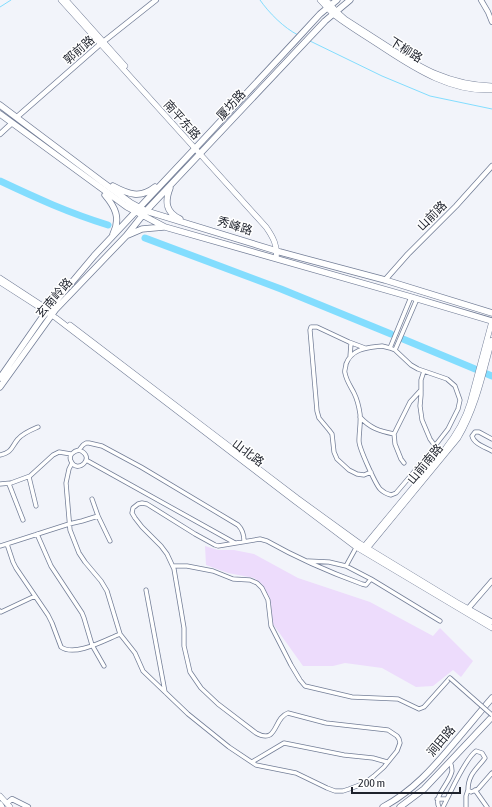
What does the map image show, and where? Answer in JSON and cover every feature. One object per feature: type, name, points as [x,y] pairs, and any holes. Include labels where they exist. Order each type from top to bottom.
[{"type":"main road","name":"南平东路","points":[[61,0],[270,228],[275,236],[278,258]]},
{"type":"main road","name":"南平东路","points":[[66,0],[102,43]]},
{"type":"main road","name":"下柳路","points":[[322,0],[350,27],[424,73],[445,82],[463,87],[476,90],[492,90]]},
{"type":"main road","name":"厦坊路","points":[[124,225],[298,37],[337,0]]},
{"type":"main road","name":"厦坊路","points":[[134,230],[144,213],[200,153],[334,12],[350,0]]},
{"type":"main road","name":"下柳路","points":[[334,12],[409,60],[437,75],[454,81],[492,86]]},
{"type":"main road","name":"秀峰路","points":[[0,105],[137,210]]},
{"type":"main road","name":"秀峰路","points":[[0,114],[100,188],[165,226],[492,321]]},
{"type":"main road","points":[[101,181],[125,192],[138,194],[149,191],[165,180]]},
{"type":"main road","points":[[172,184],[167,198],[169,209],[176,217],[191,224]]},
{"type":"main road","points":[[100,188],[113,205],[115,211],[117,222],[110,240]]},
{"type":"main road","name":"秀峰路","points":[[144,213],[191,224],[278,251],[385,280],[492,312]]},
{"type":"main road","name":"玄南岭路","points":[[0,378],[94,256],[124,225]]},
{"type":"main road","points":[[134,230],[165,226]]},
{"type":"main road","name":"玄南岭路","points":[[0,387],[50,312],[61,303],[126,236],[134,230]]},
{"type":"main road","name":"山北路","points":[[0,278],[50,312],[289,496],[362,548],[467,611],[492,628]]},
{"type":"main road","name":"山北路","points":[[0,282],[50,312]]},
{"type":"main road","points":[[483,365],[492,321]]},
{"type":"main road","points":[[483,365],[492,340]]},
{"type":"main road","name":"山前南路","points":[[362,548],[458,438],[470,416],[483,365]]},
{"type":"main road","name":"山北路","points":[[467,611],[492,622]]},
{"type":"main road","name":"涧田路","points":[[383,807],[402,796],[419,782],[492,698]]},
{"type":"main road","name":"涧田路","points":[[400,807],[424,789],[492,716]]},
{"type":"main road","points":[[0,796],[6,806]]},
{"type":"main road","points":[[0,804],[6,806]]},
{"type":"street","name":"郭前路","points":[[17,117],[102,43],[156,0]]},
{"type":"street","points":[[481,0],[492,22]]},
{"type":"street","points":[[0,134],[12,123]]},
{"type":"street","name":"山前路","points":[[385,280],[492,166]]},
{"type":"street","points":[[390,348],[414,298]]},
{"type":"street","points":[[395,350],[414,298]]},
{"type":"street","points":[[365,348],[317,327],[311,327],[310,330],[317,410],[319,418],[332,434],[334,452],[337,459],[349,470],[358,474],[364,475],[371,472]]},
{"type":"street","points":[[350,357],[351,343]]},
{"type":"street","points":[[382,346],[390,348],[395,350],[411,365],[447,379],[455,386],[460,400],[458,409],[448,429],[396,493],[388,495],[382,491],[371,472],[359,443],[360,413],[354,394],[344,373],[346,364],[350,357],[358,350],[382,346]]},
{"type":"street","points":[[424,371],[421,380],[420,406],[422,420],[430,439],[435,446]]},
{"type":"street","points":[[404,463],[395,444],[394,434],[410,402],[421,390]]},
{"type":"street","points":[[360,416],[370,426],[380,431],[394,434]]},
{"type":"street","points":[[360,430],[370,426]]},
{"type":"street","points":[[0,456],[7,454],[12,449],[18,438],[38,427]]},
{"type":"street","points":[[492,439],[479,432],[475,432],[472,436],[475,442],[492,451]]},
{"type":"street","points":[[80,450],[83,445],[89,443],[102,446],[141,467],[238,525],[242,529],[244,541]]},
{"type":"street","points":[[72,463],[76,466],[83,465],[86,462],[86,455],[84,452],[75,450],[72,454],[70,459],[72,463],[66,483],[69,524],[72,535],[79,553],[107,591],[120,634],[135,653],[143,671],[188,714],[229,747],[256,765],[296,773],[326,788],[339,791],[349,789],[366,782],[374,776],[397,751],[400,743],[397,736],[388,730],[326,723],[288,713],[284,714],[271,735],[267,737],[256,733],[218,704],[201,688],[190,672],[184,646],[184,628],[173,566],[161,546],[135,518],[132,513],[133,508],[138,504],[147,504],[195,534],[218,546],[260,539],[333,573],[362,584],[366,585],[371,580]]},
{"type":"street","points":[[0,484],[9,484],[28,477],[53,455],[59,452],[72,454]]},
{"type":"street","points":[[86,460],[235,543]]},
{"type":"street","points":[[28,477],[36,506]]},
{"type":"street","points":[[9,484],[23,520]]},
{"type":"street","points":[[92,499],[110,541]]},
{"type":"street","points":[[0,546],[98,516]]},
{"type":"street","points":[[37,534],[51,566],[82,613],[92,645],[104,666]]},
{"type":"street","points":[[6,544],[16,568],[50,619],[60,647],[67,650],[83,649],[120,634]]},
{"type":"street","points":[[346,566],[362,548]]},
{"type":"street","points":[[305,560],[329,562],[346,566],[440,621]]},
{"type":"street","points":[[173,566],[187,566],[213,571],[233,579],[250,580],[257,583],[262,588],[268,600],[271,626],[291,665],[305,686],[352,697],[398,699],[419,709],[424,707],[450,678],[492,716]]},
{"type":"street","points":[[467,611],[492,581]]},
{"type":"street","points":[[146,590],[166,693]]},
{"type":"street","points":[[0,611],[35,596]]},
{"type":"street","points":[[252,762],[284,743],[344,755],[373,758],[387,762]]},
{"type":"street","points":[[443,807],[456,780],[470,758],[476,752],[482,753],[485,758],[468,782],[466,807]]},
{"type":"street","points":[[439,807],[437,804],[437,799],[452,770],[450,762]]},
{"type":"street","points":[[468,790],[471,792],[478,788],[492,772]]},
{"type":"street","points":[[475,790],[487,807]]},
{"type":"street","points":[[6,806],[12,799],[28,807]]},
{"type":"street","points":[[437,799],[447,799]]},
{"type":"shaded area","points":[[205,546],[218,550],[234,550],[254,554],[298,578],[370,602],[433,636],[440,628],[473,661],[461,677],[453,670],[433,686],[416,687],[382,668],[345,663],[333,666],[303,666],[273,624],[270,598],[262,584],[254,578],[228,573],[206,565]]},
{"type":"waterway","points":[[0,7],[11,0]]},
{"type":"waterway","points":[[260,0],[277,20],[298,35]]},
{"type":"waterway","points":[[310,41],[382,76],[430,96],[492,109]]},
{"type":"waterway","points":[[0,181],[53,205],[108,225]]},
{"type":"waterway","points":[[145,238],[281,289],[391,334]]},
{"type":"waterway","points":[[403,339],[492,376]]}]
